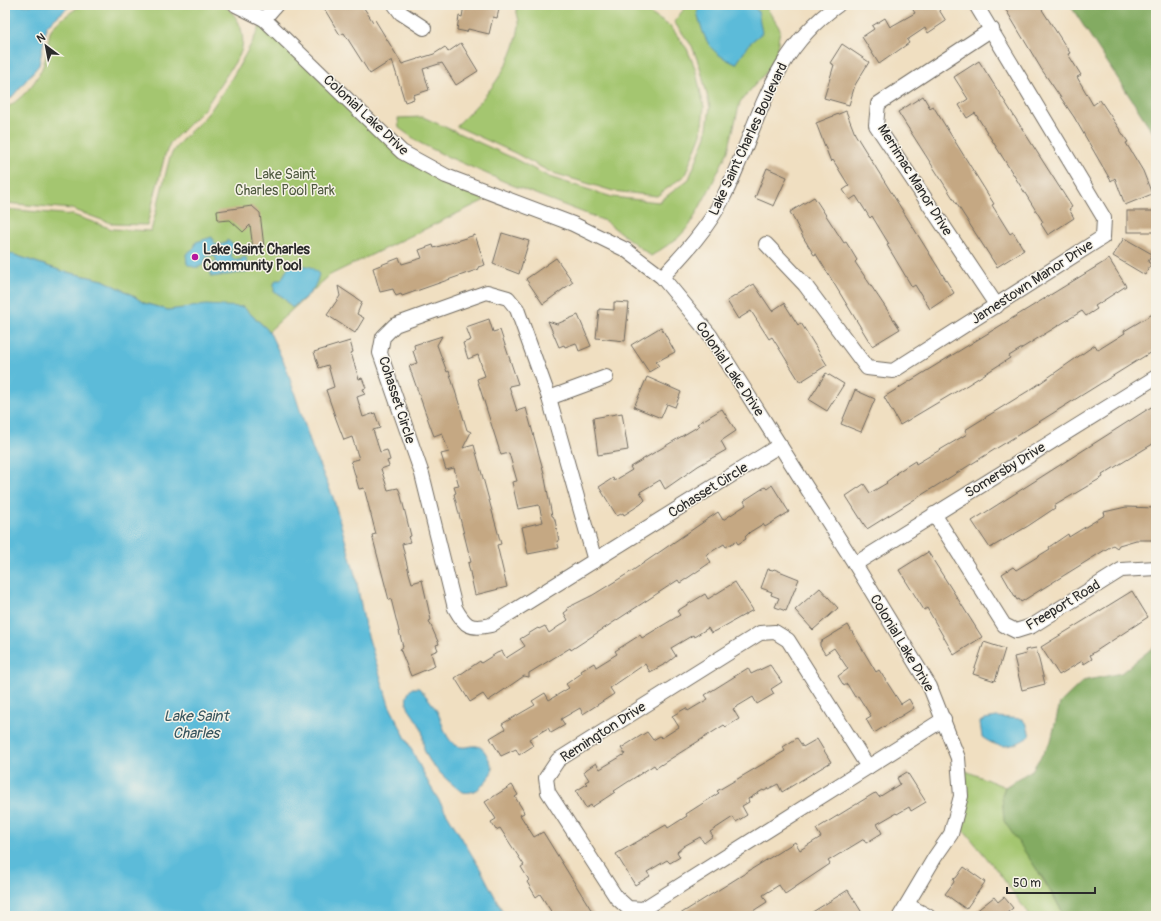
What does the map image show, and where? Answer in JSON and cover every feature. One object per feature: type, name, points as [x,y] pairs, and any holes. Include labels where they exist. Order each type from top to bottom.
[{"type":"street","name":"Colonial Lake Drive","points":[[236,5],[264,19],[402,152],[446,176],[573,224],[626,250],[662,277],[710,335],[855,564],[930,687],[944,719],[958,758],[961,796],[958,813],[951,834],[935,857],[904,911]]},
{"type":"street","points":[[264,19],[276,5]]},
{"type":"street","points":[[395,5],[401,13],[424,28]]},
{"type":"street","name":"Lake Saint Charles Boulevard","points":[[662,277],[683,256],[702,232],[723,199],[772,83],[787,57],[807,32],[838,5]]},
{"type":"street","name":"Jamestown Manor Drive","points":[[766,244],[805,285],[867,368],[893,372],[1103,237],[1104,218],[992,29],[976,5]]},
{"type":"street","name":"Merrimac Manor Drive","points":[[992,29],[878,104],[876,125],[997,306]]},
{"type":"street","name":"Cohasset Circle","points":[[595,561],[549,398],[517,309],[508,298],[487,292],[395,325],[383,337],[380,353],[422,474],[455,608],[463,622],[477,628],[491,625],[595,561],[780,445]]},
{"type":"street","points":[[549,398],[606,377]]},
{"type":"street","name":"Somersby Drive","points":[[855,564],[1156,377]]},
{"type":"street","name":"Freeport Road","points":[[934,514],[1004,625],[1016,631],[1032,626],[1121,570],[1156,568]]},
{"type":"street","name":"Remington Drive","points":[[868,767],[788,640],[775,632],[760,633],[558,760],[546,778],[548,792],[616,897],[628,908],[643,909],[868,767],[944,719]]},
{"type":"street","points":[[904,911],[928,916]]},
{"type":"green space","points":[[81,5],[222,5],[234,14],[241,28],[243,42],[239,56],[205,108],[170,143],[165,155],[147,225],[113,224],[72,209],[5,203],[5,109],[25,93],[41,71],[52,28]]},
{"type":"green space","points":[[517,5],[637,5],[671,27],[687,49],[695,68],[704,107],[701,134],[685,175],[657,196],[613,191],[550,172],[515,153],[456,126],[487,93],[504,69],[516,41],[519,26]]},
{"type":"green space","points":[[687,5],[765,5],[780,29],[775,62],[740,102],[728,151],[690,225],[677,239],[651,256],[605,221],[512,185],[444,155],[420,143],[399,128],[398,118],[423,117],[513,158],[549,177],[612,197],[659,202],[689,179],[706,136],[710,107],[700,67],[692,46],[674,22]]},
{"type":"green space","points":[[1070,5],[1156,5],[1156,137]]},
{"type":"green space","name":"Lake Saint Charles Pool Park","points":[[264,19],[402,152],[485,200],[330,275],[269,331],[243,307],[168,310],[144,303],[129,293],[103,280],[62,271],[9,253],[5,255],[5,209],[73,215],[112,229],[151,231],[170,157],[183,138],[205,117],[218,100],[239,66]]},
{"type":"green space","points":[[1156,645],[1156,916],[1065,916],[1044,880],[1004,821],[1002,795],[1005,787],[1032,770],[1051,741],[1060,703],[1083,681],[1121,673]]},
{"type":"green space","points":[[961,769],[1005,787],[1002,795],[1026,852],[1065,916],[1030,916],[999,873],[959,824]]},
{"type":"water","points":[[5,5],[71,5],[47,25],[39,65],[12,97],[5,102]]},
{"type":"water","points":[[701,5],[751,5],[758,11],[762,33],[751,42],[736,64],[727,60],[713,50],[705,38],[697,12]]},
{"type":"water","name":"Lake Saint Charles Community Pool","points":[[212,237],[214,243],[219,245],[226,243],[227,240],[235,246],[231,249],[231,256],[234,260],[241,260],[242,258],[246,257],[248,272],[211,277],[210,264],[217,261],[214,255],[206,257],[204,264],[199,267],[193,267],[187,264],[186,254],[194,248],[196,242]]},
{"type":"water","name":"Lake Saint Charles","points":[[9,253],[62,271],[103,280],[129,293],[144,303],[168,310],[206,305],[243,307],[269,331],[286,367],[313,450],[333,497],[356,578],[365,626],[389,705],[429,784],[481,870],[505,916],[5,916],[5,255]]},
{"type":"water","points":[[303,265],[311,267],[319,274],[312,290],[292,308],[283,297],[274,292],[274,284],[276,280],[281,280],[289,266]]},
{"type":"water","points":[[412,688],[419,688],[432,703],[438,713],[446,733],[453,743],[462,747],[478,746],[485,752],[493,769],[485,783],[473,792],[462,792],[441,774],[428,758],[424,749],[421,728],[407,704],[408,694]]},
{"type":"water","points":[[997,717],[1022,719],[1027,725],[1030,736],[1017,743],[1006,746],[1000,746],[988,741],[982,737],[980,722],[985,719]]},
{"type":"building","points":[[322,5],[362,5],[373,22],[375,20],[402,64],[434,54],[445,47],[448,52],[461,43],[478,71],[456,85],[442,63],[423,69],[429,90],[413,95],[414,99],[405,102],[392,60],[370,74],[344,33],[340,35]]},
{"type":"building","points":[[464,5],[482,5],[499,9],[497,18],[493,17],[489,34],[468,29],[467,32],[457,30],[459,16],[462,17]]},
{"type":"building","points":[[910,5],[936,5],[946,21],[928,33],[925,28],[907,40],[909,43],[879,64],[862,37],[874,29],[872,26],[885,18],[890,27],[915,13]]},
{"type":"building","points":[[1003,5],[1039,5],[1070,53],[1068,54],[1081,75],[1077,77],[1093,105],[1100,100],[1128,142],[1126,143],[1143,171],[1152,194],[1125,205],[1115,178],[1111,181],[1074,117],[1042,70]]},
{"type":"building","points":[[842,44],[869,62],[855,85],[849,105],[824,98],[834,65],[830,63]]},
{"type":"building","points":[[979,61],[1072,207],[1069,209],[1074,218],[1048,235],[1041,224],[1043,222],[975,113],[967,118],[959,105],[968,99],[954,77]]},
{"type":"building","points":[[923,96],[930,108],[933,106],[994,204],[992,205],[1010,234],[1013,232],[1024,250],[997,267],[898,112]]},
{"type":"building","points":[[846,111],[855,134],[954,293],[930,309],[915,285],[912,287],[872,216],[870,218],[856,196],[850,200],[843,190],[849,186],[833,160],[831,162],[816,123]]},
{"type":"building","points":[[767,168],[787,177],[774,206],[755,198]]},
{"type":"building","points":[[814,197],[844,243],[846,242],[857,260],[855,262],[900,329],[872,346],[816,254],[814,255],[790,212]]},
{"type":"building","points":[[252,206],[260,213],[264,247],[253,249],[250,225],[243,232],[230,220],[218,221],[217,211]]},
{"type":"building","points":[[1127,211],[1156,211],[1156,232],[1127,232]]},
{"type":"building","points":[[502,233],[529,241],[519,274],[493,264]]},
{"type":"building","points":[[475,235],[485,265],[478,267],[479,269],[402,296],[401,294],[396,296],[393,289],[380,292],[373,268],[399,258],[402,264],[422,258],[419,250],[433,245],[434,248]]},
{"type":"building","points":[[1124,238],[1152,254],[1148,262],[1151,264],[1145,275],[1113,256]]},
{"type":"building","points":[[556,258],[573,282],[543,304],[526,279]]},
{"type":"building","points":[[1109,259],[1126,286],[1095,306],[1097,309],[1086,316],[1082,311],[1009,356],[1010,358],[969,384],[900,425],[884,397]]},
{"type":"building","points":[[754,284],[772,311],[784,303],[798,325],[801,323],[827,365],[800,382],[772,337],[769,339],[751,311],[738,319],[727,301]]},
{"type":"building","points":[[338,286],[362,302],[357,314],[364,318],[355,333],[327,315],[340,296]]},
{"type":"building","points":[[614,302],[629,303],[625,341],[596,338],[599,309],[614,310]]},
{"type":"building","points":[[1156,312],[1156,349],[867,529],[846,496],[864,484],[870,493],[887,483],[886,482],[897,474],[896,473],[915,461],[916,464],[967,434],[965,430],[1033,388],[1095,345],[1098,350],[1125,333],[1124,331]]},
{"type":"building","points":[[578,315],[591,346],[579,351],[576,343],[565,347],[564,345],[559,347],[548,321],[557,324]]},
{"type":"building","points":[[489,319],[493,332],[500,330],[518,384],[509,386],[517,411],[526,408],[544,473],[552,516],[555,520],[559,548],[528,554],[522,527],[543,522],[539,505],[518,509],[512,482],[517,481],[509,453],[501,455],[477,379],[485,376],[478,355],[468,359],[463,343],[471,340],[466,327]]},
{"type":"building","points":[[661,327],[675,352],[656,362],[659,366],[649,372],[631,345]]},
{"type":"building","points":[[442,336],[437,345],[447,372],[449,371],[467,430],[471,432],[463,448],[474,445],[501,544],[497,545],[507,587],[475,595],[468,563],[471,562],[454,494],[456,493],[454,487],[459,486],[454,468],[446,470],[441,454],[449,452],[442,433],[434,436],[409,366],[417,363],[413,351],[415,350],[414,345]]},
{"type":"building","points":[[350,341],[353,352],[351,353],[359,379],[362,378],[366,388],[363,389],[365,394],[357,397],[363,417],[375,413],[380,428],[373,430],[380,452],[387,450],[390,460],[387,461],[389,466],[381,469],[388,490],[398,488],[400,492],[411,536],[408,537],[410,542],[402,544],[409,573],[412,583],[422,580],[431,620],[429,621],[439,644],[436,645],[438,650],[431,653],[435,666],[411,676],[400,649],[403,647],[391,599],[389,600],[372,535],[376,534],[364,488],[359,489],[351,461],[359,459],[352,437],[344,440],[326,390],[334,387],[328,365],[319,368],[314,352]]},
{"type":"building","points":[[826,373],[844,384],[827,411],[809,400]]},
{"type":"building","points":[[647,377],[681,392],[675,407],[667,404],[661,418],[634,407]]},
{"type":"building","points":[[855,390],[875,399],[861,432],[841,424]]},
{"type":"building","points":[[1156,404],[1156,442],[1102,475],[1103,477],[1054,506],[1055,508],[1028,526],[990,548],[972,521]]},
{"type":"building","points":[[722,409],[736,431],[721,441],[726,450],[698,466],[665,489],[660,480],[640,492],[645,500],[624,515],[623,513],[617,516],[599,487],[613,478],[614,481],[632,470],[630,467],[699,426],[697,424]]},
{"type":"building","points":[[622,413],[628,450],[598,455],[593,418]]},
{"type":"building","points":[[772,485],[789,512],[765,527],[763,524],[750,532],[745,537],[746,539],[738,544],[736,541],[726,547],[724,544],[706,555],[711,562],[680,583],[678,580],[571,650],[570,648],[529,673],[529,677],[524,676],[488,701],[483,694],[470,702],[455,678],[480,661],[481,663],[502,651],[506,658],[525,646],[520,639],[538,628],[539,629],[545,626],[549,633],[568,620],[564,613],[568,610],[567,608],[593,595],[632,571],[718,512],[723,520],[746,505],[744,501],[748,498],[765,487],[767,489]]},
{"type":"building","points":[[1126,507],[1156,508],[1156,540],[1136,540],[1119,545],[1117,548],[1113,545],[1021,602],[1019,599],[1017,600],[1002,574],[1013,567],[1016,570],[1050,549],[1049,547],[1068,534],[1069,537],[1105,515],[1104,512]]},
{"type":"building","points":[[928,552],[982,637],[954,655],[927,608],[924,610],[899,570]]},
{"type":"building","points":[[768,569],[774,569],[799,579],[786,611],[775,607],[779,598],[771,595],[772,592],[761,588]]},
{"type":"building","points":[[735,582],[753,610],[716,631],[711,633],[708,628],[694,637],[693,635],[671,648],[676,656],[667,663],[650,672],[645,664],[610,688],[614,694],[597,705],[583,714],[580,708],[561,719],[565,725],[551,733],[548,728],[529,739],[533,746],[519,755],[516,749],[501,756],[490,738],[505,729],[502,724],[535,705],[532,701],[545,693],[549,700],[569,688],[566,684],[582,673],[581,671],[594,663],[596,667],[617,654],[615,651],[640,635],[642,638],[680,615],[677,611],[705,594],[708,599]]},
{"type":"building","points":[[820,588],[838,608],[813,630],[795,610]]},
{"type":"building","points":[[1132,591],[1148,617],[1090,655],[1092,659],[1084,664],[1082,661],[1059,675],[1041,647]]},
{"type":"building","points":[[848,625],[876,672],[879,670],[901,704],[909,699],[914,708],[874,733],[866,719],[871,716],[858,696],[855,697],[847,684],[844,686],[838,676],[848,669],[834,648],[825,654],[820,646],[820,642]]},
{"type":"building","points":[[984,642],[1005,649],[995,681],[973,674]]},
{"type":"building","points":[[1036,648],[1045,684],[1022,690],[1014,657],[1026,654],[1025,650]]},
{"type":"building","points":[[770,665],[782,682],[771,689],[774,694],[757,704],[753,697],[733,709],[739,719],[726,727],[724,725],[656,768],[654,765],[592,807],[591,805],[586,808],[576,791],[587,784],[585,782],[589,780],[584,772],[587,769],[596,763],[600,769],[625,754],[621,748],[647,732],[653,740],[660,736],[662,738],[679,727],[672,716],[686,708],[688,711],[708,699],[705,695],[748,668],[751,674]]},
{"type":"building","points":[[797,738],[803,747],[817,739],[831,762],[782,792],[778,784],[764,791],[763,790],[748,799],[749,802],[742,806],[747,815],[736,822],[733,817],[710,832],[713,836],[704,843],[700,837],[684,846],[677,852],[680,857],[670,863],[667,860],[647,872],[650,876],[635,885],[616,854],[666,825],[668,828],[687,816],[686,814],[719,793],[717,791],[785,751],[783,747]]},
{"type":"building","points":[[907,772],[926,802],[911,811],[909,807],[877,824],[882,833],[866,843],[864,839],[828,861],[830,864],[785,894],[779,885],[763,895],[767,902],[753,911],[754,913],[749,916],[677,916],[795,842],[800,850],[821,837],[816,829],[873,794],[876,793],[879,797],[900,784],[897,778]]},
{"type":"building","points":[[512,785],[518,795],[515,797],[524,813],[520,815],[534,837],[543,832],[595,916],[554,916],[540,894],[536,897],[527,882],[529,880],[521,867],[524,865],[500,828],[496,830],[491,822],[496,819],[485,802]]},
{"type":"building","points":[[964,867],[985,882],[966,909],[945,894],[954,882],[953,879],[956,878]]},
{"type":"building","points":[[848,890],[864,916],[806,916],[840,895]]},
{"type":"building","points":[[994,897],[998,902],[1004,897],[1013,908],[1003,916],[970,916]]},
{"type":"place","name":"Lake Saint Charles Community Pool","points":[[195,257]]}]
